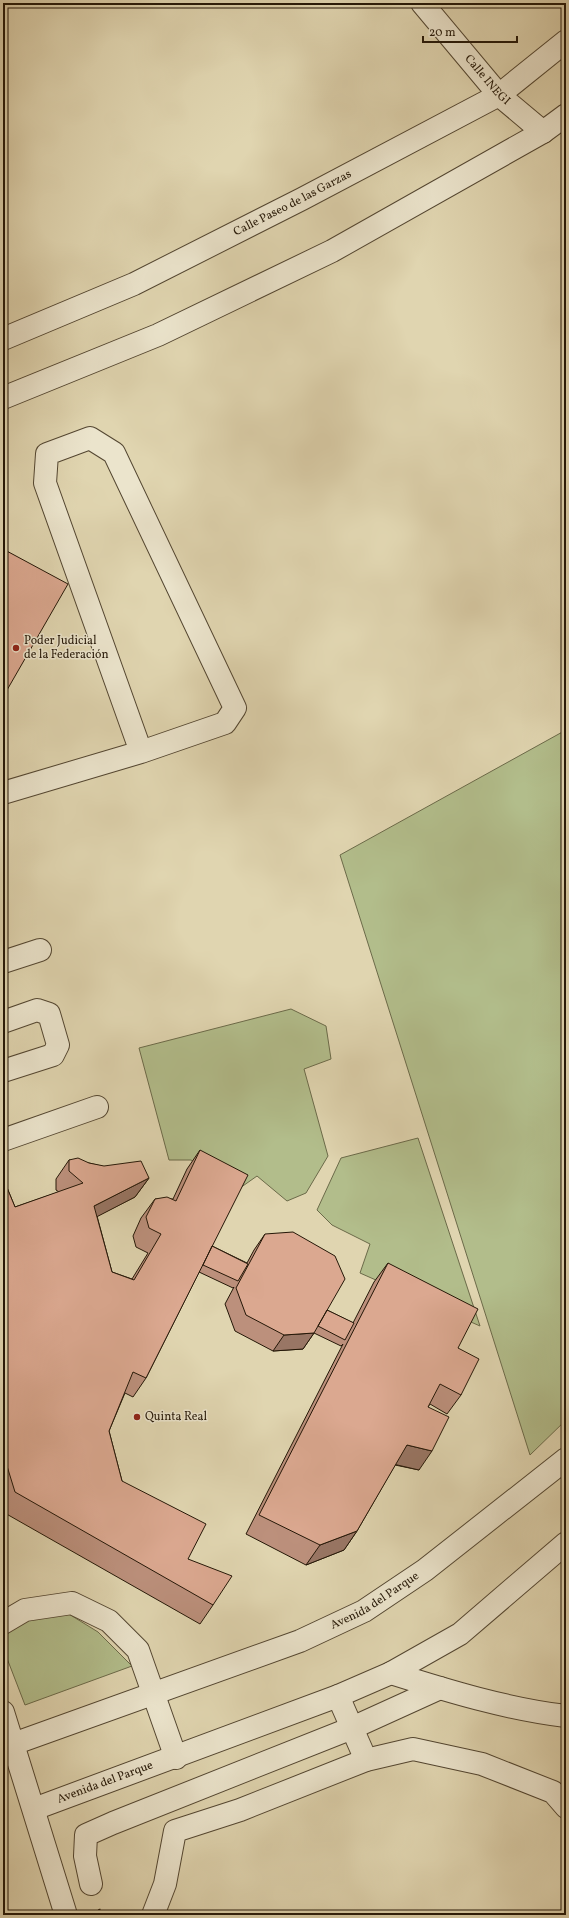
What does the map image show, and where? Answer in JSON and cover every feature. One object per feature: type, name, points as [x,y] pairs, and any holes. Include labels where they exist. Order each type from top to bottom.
[{"type":"street","name":"Calle INEGI","points":[[422,3],[500,95],[543,132]]},
{"type":"street","name":"Calle Paseo de las Garzas","points":[[3,339],[134,284],[302,199],[500,95],[566,41]]},
{"type":"street","points":[[3,398],[158,335],[325,255],[543,132],[566,115]]},
{"type":"street","points":[[3,793],[141,752],[225,723],[235,708],[114,453],[90,438],[47,454],[45,483],[141,752]]},
{"type":"street","points":[[3,962],[40,950]]},
{"type":"street","points":[[3,1022],[37,1010],[49,1014],[58,1045],[53,1055],[3,1071]]},
{"type":"street","points":[[3,1140],[97,1107]]},
{"type":"street","name":"Avenida del Parque","points":[[13,1744],[300,1641],[364,1611],[425,1570],[566,1459]]},
{"type":"street","name":"Avenida del Parque","points":[[34,1809],[176,1758],[338,1696],[391,1673],[460,1634],[566,1543]]},
{"type":"street","points":[[3,1624],[25,1610],[72,1603],[109,1621],[138,1650],[155,1693],[176,1758]]},
{"type":"street","points":[[391,1673],[440,1688],[542,1713],[566,1716]]},
{"type":"street","points":[[91,1884],[85,1856],[86,1835],[352,1728],[440,1688]]},
{"type":"street","points":[[338,1696],[366,1760]]},
{"type":"street","points":[[3,1712],[66,1915]]},
{"type":"street","points":[[153,1915],[165,1884],[175,1832],[240,1810],[366,1760],[413,1749],[482,1764],[553,1792],[566,1807]]},
{"type":"green space","points":[[566,730],[566,1420],[530,1455],[340,855]]},
{"type":"green space","points":[[291,1009],[326,1026],[331,1059],[304,1069],[328,1156],[306,1193],[287,1201],[257,1176],[240,1188],[191,1160],[169,1160],[139,1048]]},
{"type":"green space","points":[[418,1138],[480,1326],[360,1273],[370,1244],[332,1225],[317,1210],[341,1158]]},
{"type":"green space","points":[[64,1611],[98,1632],[132,1666],[25,1705],[3,1648],[3,1632],[31,1616]]},
{"type":"building","name":"Poder Judicial de la Federación","points":[[3,549],[68,584],[3,697]]},
{"type":"building","points":[[200,1150],[248,1175],[146,1378],[133,1372],[109,1431],[122,1481],[206,1524],[188,1559],[232,1576],[213,1605],[15,1492],[3,1453],[3,1178],[15,1207],[83,1183],[69,1171],[69,1160],[78,1158],[89,1163],[104,1166],[141,1161],[149,1178],[94,1206],[112,1272],[134,1280],[161,1234],[149,1228],[146,1217],[155,1199],[167,1197],[176,1201]]},
{"type":"building","points":[[293,1232],[335,1256],[345,1279],[314,1333],[284,1335],[246,1315],[236,1288],[265,1234]]},
{"type":"building","points":[[212,1246],[248,1264],[238,1281],[203,1265]]},
{"type":"building","points":[[388,1263],[478,1309],[458,1348],[479,1359],[461,1395],[440,1384],[428,1407],[449,1417],[432,1451],[407,1445],[357,1531],[320,1545],[259,1515]]},
{"type":"building","points":[[327,1310],[354,1323],[345,1340],[318,1326]]},
{"type":"place","name":"Poder Judicial de la Federación","points":[[16,648]]},
{"type":"place","name":"Quinta Real","points":[[137,1417]]}]
